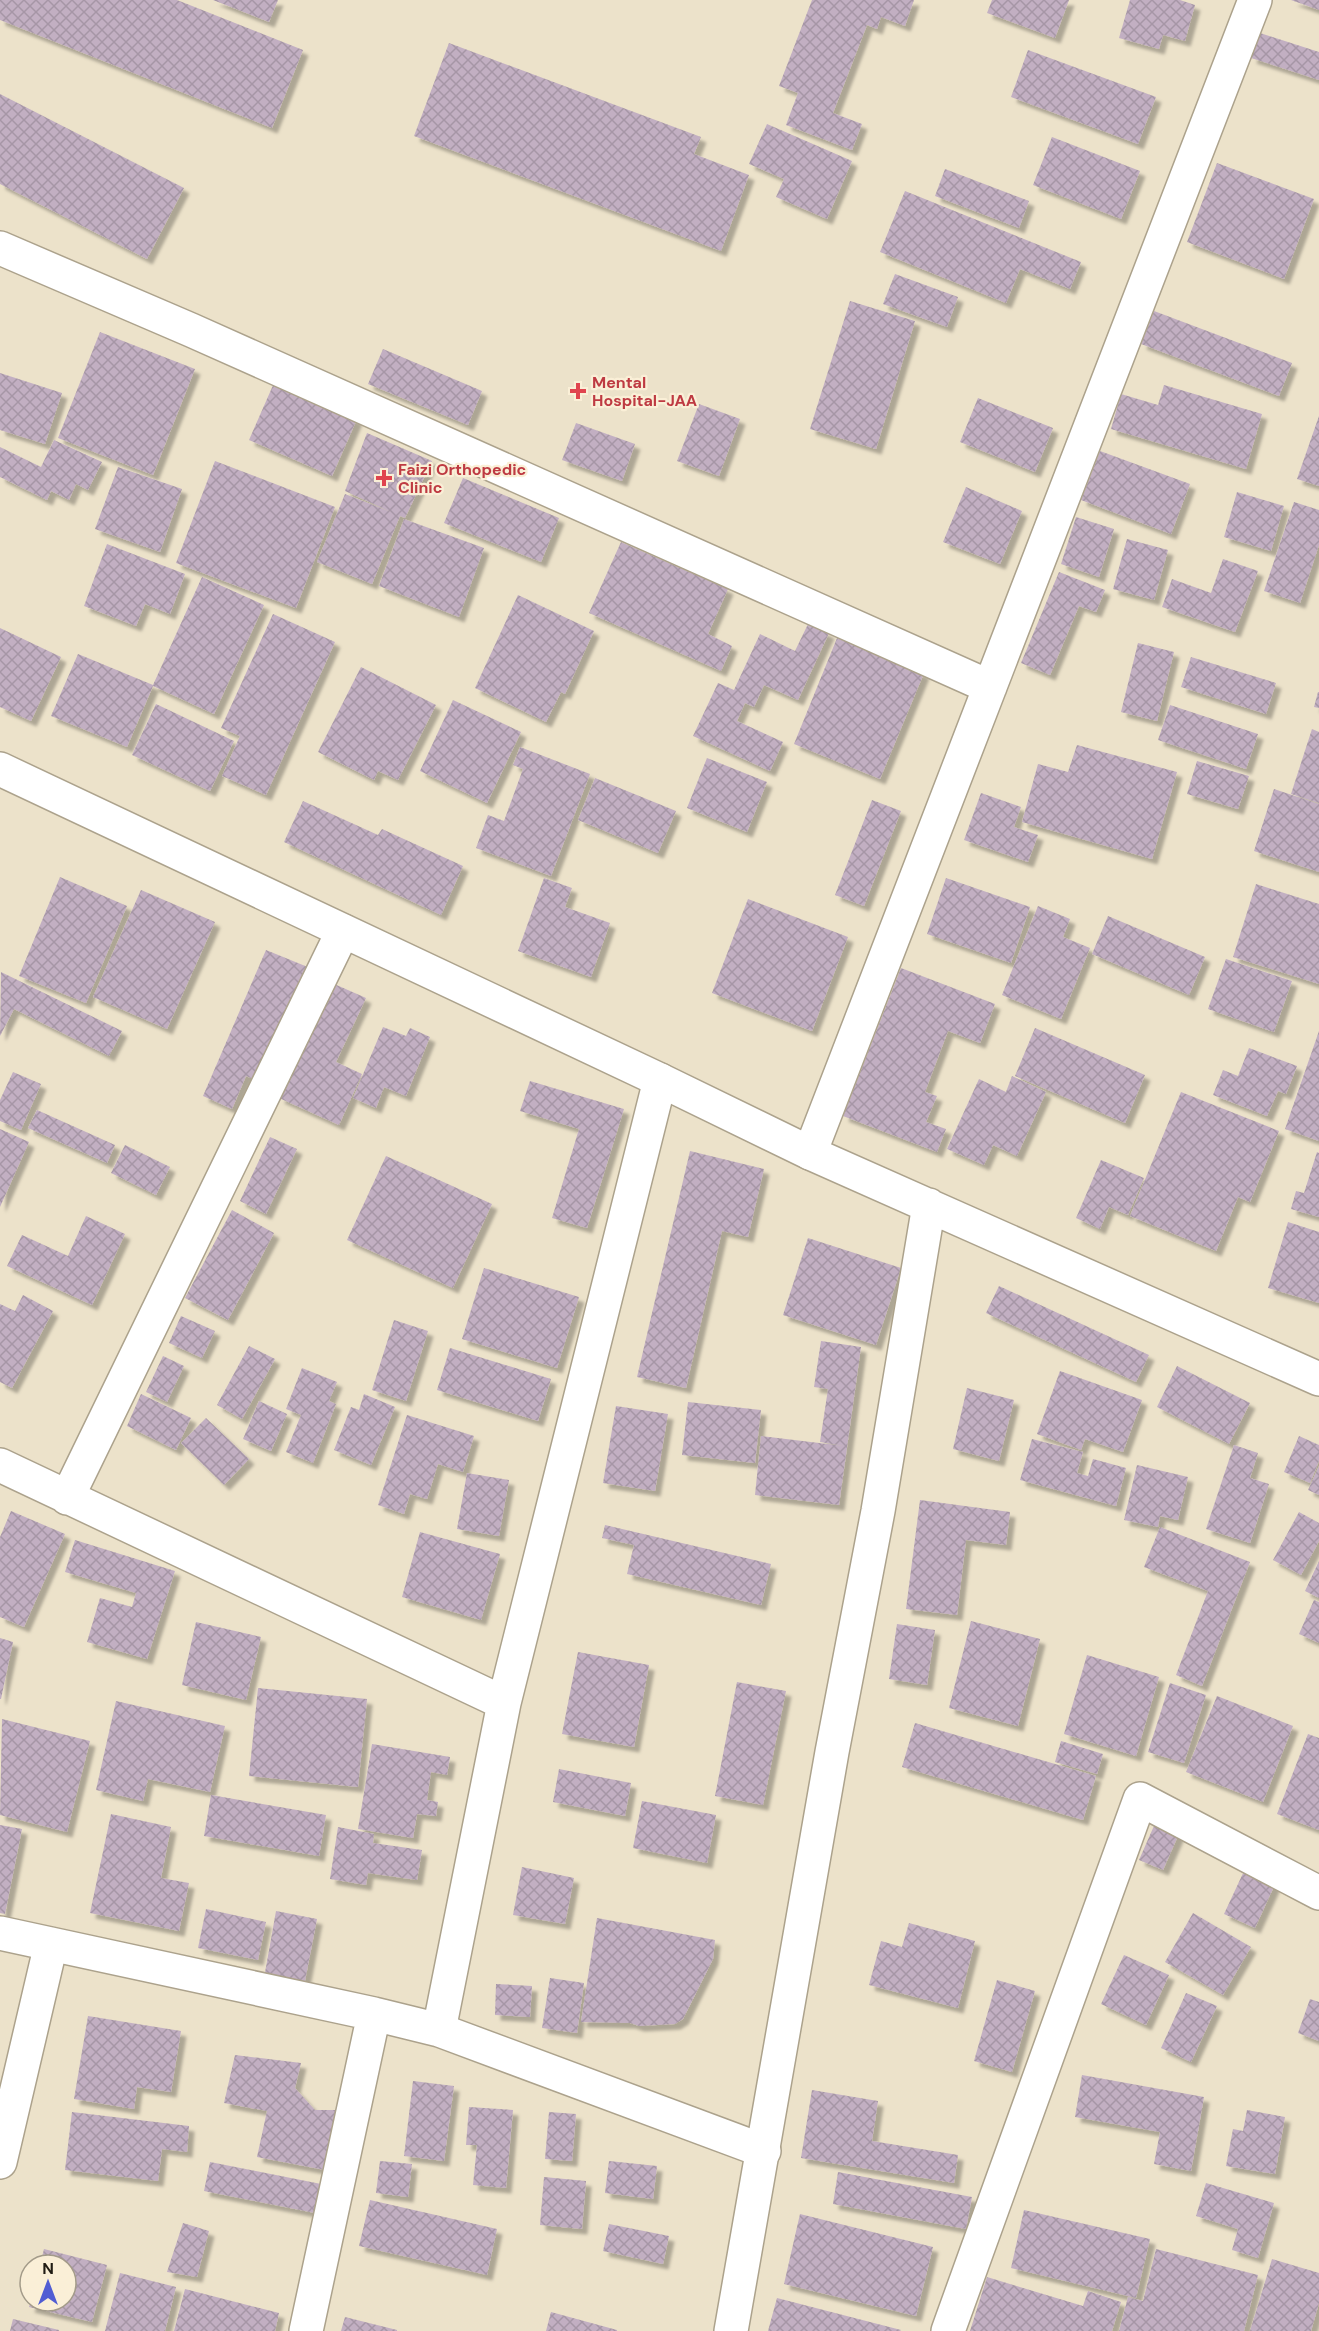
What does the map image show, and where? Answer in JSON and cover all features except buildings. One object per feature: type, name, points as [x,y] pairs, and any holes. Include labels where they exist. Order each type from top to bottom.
[{"type":"street","points":[[810,1153],[1255,0]]},
{"type":"street","points":[[0,248],[190,330],[990,687]]},
{"type":"street","points":[[0,769],[810,1153],[1319,1379]]},
{"type":"street","points":[[67,1498],[343,931]]},
{"type":"street","points":[[439,2031],[504,1703],[660,1080]]},
{"type":"street","points":[[731,2331],[832,1752],[878,1511],[928,1205]]},
{"type":"street","points":[[0,1465],[504,1703]]},
{"type":"street","points":[[948,2331],[1140,1798],[1319,1893]]},
{"type":"street","points":[[0,1934],[374,2014],[439,2031],[764,2151]]},
{"type":"street","points":[[0,2162],[51,1944]]},
{"type":"street","points":[[306,2331],[374,2014]]},
{"type":"place","name":"Mental Hospital-JAA","points":[[578,391]]},
{"type":"place","name":"Faizi Orthopedic Clinic","points":[[384,478]]}]
